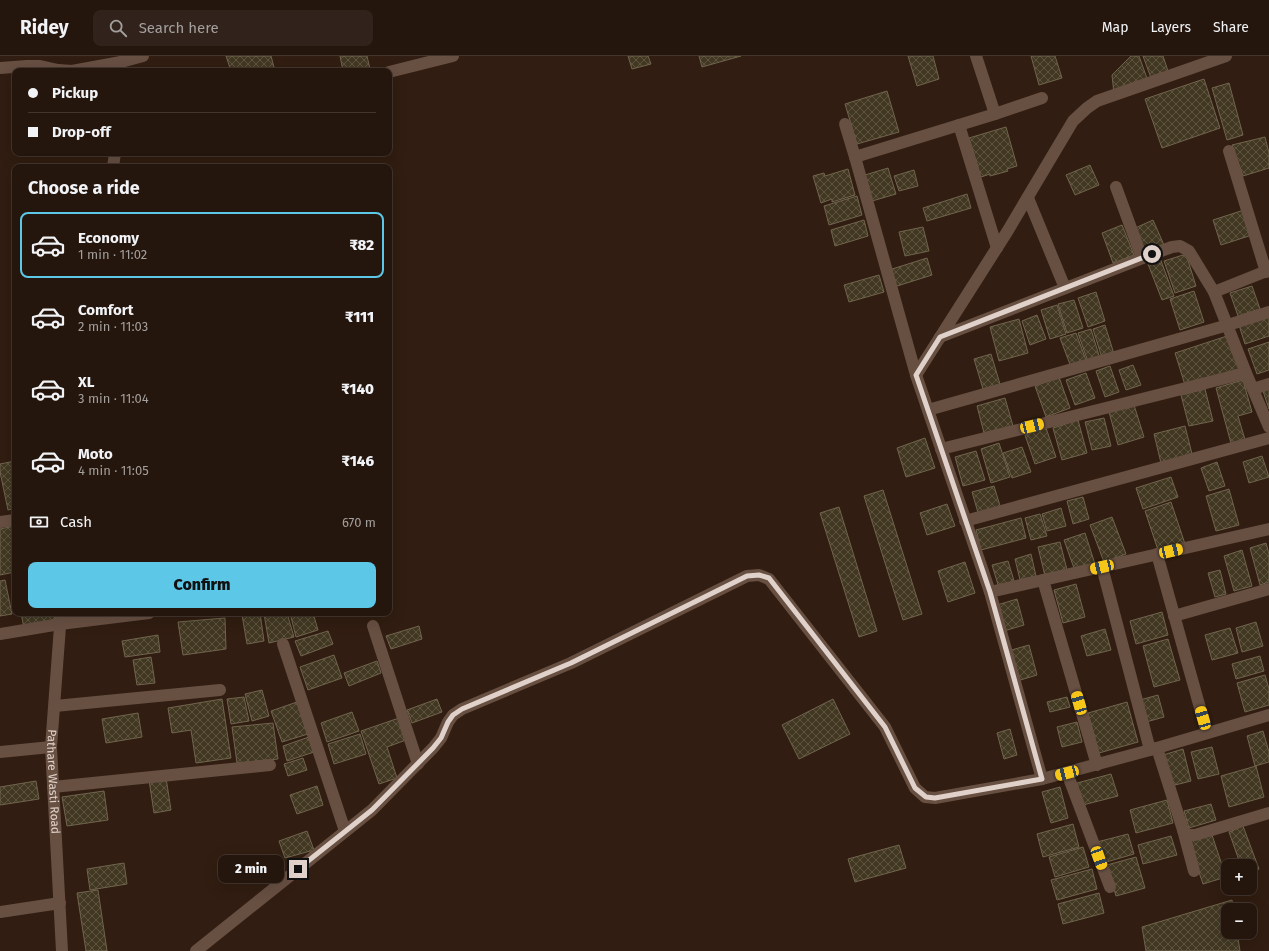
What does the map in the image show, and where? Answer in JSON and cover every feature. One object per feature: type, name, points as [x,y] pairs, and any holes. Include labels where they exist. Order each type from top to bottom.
[{"type":"street","points":[[90,68],[121,63],[143,56]]},
{"type":"street","points":[[392,71],[453,56]]},
{"type":"street","points":[[976,56],[995,114]]},
{"type":"street","points":[[916,375],[997,248],[1073,122],[1097,101],[1226,56]]},
{"type":"street","points":[[0,68],[27,66],[49,68]]},
{"type":"street","points":[[855,157],[958,126],[1042,98]]},
{"type":"street","points":[[845,124],[916,375],[990,592],[1042,779]]},
{"type":"street","points":[[958,126],[997,248]]},
{"type":"street","points":[[1214,292],[1267,271],[1228,151]]},
{"type":"street","points":[[1116,187],[1142,258]]},
{"type":"street","points":[[1028,198],[1065,288]]},
{"type":"street","points":[[940,337],[1142,258],[1172,247],[1180,246],[1189,251],[1214,292],[1269,427]]},
{"type":"street","points":[[928,410],[1269,312]]},
{"type":"street","points":[[941,449],[1246,373]]},
{"type":"street","points":[[1253,389],[1269,384]]},
{"type":"street","points":[[965,521],[1269,438]]},
{"type":"street","points":[[0,522],[12,520]]},
{"type":"street","points":[[990,592],[1269,529]]},
{"type":"street","points":[[1157,554],[1207,733]]},
{"type":"street","points":[[1102,567],[1154,749],[1183,830],[1194,871]]},
{"type":"street","points":[[196,951],[372,810],[418,764],[441,738],[453,715],[462,709],[571,663],[747,576],[759,575],[769,578],[885,727],[915,788],[926,797],[935,798],[1042,779],[1067,773],[1154,749],[1269,714]]},
{"type":"street","points":[[1043,580],[1097,764]]},
{"type":"street","points":[[1174,616],[1269,589]]},
{"type":"street","points":[[0,634],[61,619],[105,616]]},
{"type":"street","name":"Pathare Wasti Road","points":[[61,619],[52,747],[62,951]]},
{"type":"street","points":[[373,626],[418,764]]},
{"type":"street","points":[[283,644],[345,831]]},
{"type":"street","points":[[55,706],[220,690]]},
{"type":"street","points":[[0,752],[52,747]]},
{"type":"street","points":[[53,787],[270,765]]},
{"type":"street","points":[[1067,773],[1110,887]]},
{"type":"street","points":[[1183,830],[1188,835],[1195,835],[1269,813]]},
{"type":"street","points":[[0,912],[60,903]]},
{"type":"building","points":[[226,56],[271,56],[274,68],[230,68]]},
{"type":"building","points":[[340,56],[367,56],[370,68],[342,68]]},
{"type":"building","points":[[628,56],[648,56],[651,64],[632,69]]},
{"type":"building","points":[[699,56],[741,56],[702,67]]},
{"type":"building","points":[[908,56],[933,56],[939,79],[917,86]]},
{"type":"building","points":[[1031,56],[1055,56],[1062,78],[1039,85]]},
{"type":"building","points":[[1131,56],[1139,56],[1148,81],[1114,94],[1112,75]]},
{"type":"building","points":[[1143,56],[1163,56],[1168,71],[1151,78]]},
{"type":"building","points":[[1204,79],[1220,128],[1162,148],[1145,99]]},
{"type":"building","points":[[1229,83],[1243,135],[1227,140],[1212,88]]},
{"type":"building","points":[[887,91],[899,132],[857,144],[845,104]]},
{"type":"building","points":[[1006,127],[1017,166],[1007,169],[1008,171],[981,177],[969,138]]},
{"type":"building","points":[[1265,137],[1269,153],[1269,168],[1243,176],[1232,145]]},
{"type":"building","points":[[1090,165],[1099,185],[1075,195],[1066,175]]},
{"type":"building","points":[[888,168],[896,194],[872,201],[865,175]]},
{"type":"building","points":[[848,169],[855,195],[832,202],[832,199],[821,203],[813,176],[824,173],[825,176]]},
{"type":"building","points":[[914,170],[918,186],[899,191],[894,176]]},
{"type":"building","points":[[967,194],[971,208],[927,221],[923,208]]},
{"type":"building","points":[[857,196],[862,215],[829,225],[824,206]]},
{"type":"building","points":[[1244,210],[1252,235],[1221,245],[1213,220]]},
{"type":"building","points":[[864,220],[868,236],[835,246],[831,230]]},
{"type":"building","points":[[1153,220],[1164,245],[1144,253],[1133,229]]},
{"type":"building","points":[[1122,225],[1134,255],[1113,263],[1102,233]]},
{"type":"building","points":[[923,227],[929,251],[905,256],[899,232]]},
{"type":"building","points":[[1186,254],[1196,286],[1175,293],[1164,261]]},
{"type":"building","points":[[1152,257],[1154,261],[1160,258],[1174,296],[1162,300],[1146,259]]},
{"type":"building","points":[[927,258],[932,275],[894,287],[889,270]]},
{"type":"building","points":[[879,275],[884,292],[849,302],[844,285]]},
{"type":"building","points":[[1252,286],[1260,309],[1238,316],[1230,293]]},
{"type":"building","points":[[1194,291],[1204,322],[1180,330],[1170,299]]},
{"type":"building","points":[[1096,292],[1105,321],[1088,327],[1078,298]]},
{"type":"building","points":[[1074,300],[1083,328],[1067,333],[1058,304]]},
{"type":"building","points":[[1057,305],[1066,334],[1050,339],[1041,310]]},
{"type":"building","points":[[1037,315],[1046,339],[1030,345],[1022,321]]},
{"type":"building","points":[[1269,315],[1269,336],[1245,344],[1238,322]]},
{"type":"building","points":[[1019,319],[1028,353],[999,361],[990,327]]},
{"type":"building","points":[[1105,325],[1114,354],[1102,358],[1093,329]]},
{"type":"building","points":[[1091,329],[1100,359],[1088,362],[1078,333]]},
{"type":"building","points":[[1076,333],[1087,363],[1071,367],[1060,338]]},
{"type":"building","points":[[1227,336],[1239,369],[1185,385],[1175,353]]},
{"type":"building","points":[[1269,342],[1269,370],[1257,374],[1248,349]]},
{"type":"building","points":[[991,354],[1000,384],[983,389],[974,359]]},
{"type":"building","points":[[1133,365],[1141,385],[1126,390],[1119,370]]},
{"type":"building","points":[[1110,366],[1119,392],[1105,397],[1096,371]]},
{"type":"building","points":[[1086,373],[1095,398],[1075,405],[1066,380]]},
{"type":"building","points":[[1059,377],[1070,408],[1046,417],[1035,386]]},
{"type":"building","points":[[1243,380],[1252,412],[1238,416],[1246,443],[1232,447],[1216,388]]},
{"type":"building","points":[[1205,389],[1213,421],[1189,426],[1181,395]]},
{"type":"building","points":[[1269,389],[1269,409],[1263,391]]},
{"type":"building","points":[[1005,398],[1013,426],[984,433],[977,406]]},
{"type":"building","points":[[1134,405],[1144,437],[1118,445],[1109,412]]},
{"type":"building","points":[[1104,418],[1111,446],[1092,450],[1085,422]]},
{"type":"building","points":[[1078,420],[1087,453],[1062,460],[1053,428]]},
{"type":"building","points":[[1185,426],[1192,454],[1161,463],[1154,434]]},
{"type":"building","points":[[1046,428],[1056,457],[1035,464],[1025,435]]},
{"type":"building","points":[[925,438],[935,468],[906,477],[897,448]]},
{"type":"building","points":[[999,443],[1010,477],[991,483],[981,449]]},
{"type":"building","points":[[1022,447],[1031,472],[1012,478],[1003,453]]},
{"type":"building","points":[[976,451],[985,480],[963,486],[955,457]]},
{"type":"building","points":[[1262,456],[1269,477],[1249,483],[1243,462]]},
{"type":"building","points":[[12,462],[12,509],[8,510],[0,472],[0,464]]},
{"type":"building","points":[[1217,462],[1225,486],[1209,491],[1201,468]]},
{"type":"building","points":[[1171,477],[1178,497],[1143,509],[1136,488]]},
{"type":"building","points":[[994,486],[1001,509],[979,516],[972,492]]},
{"type":"building","points":[[1229,489],[1239,525],[1216,531],[1206,496]]},
{"type":"building","points":[[883,490],[922,614],[903,620],[864,496]]},
{"type":"building","points":[[1083,497],[1089,519],[1073,524],[1067,501]]},
{"type":"building","points":[[1171,502],[1185,544],[1159,553],[1145,511]]},
{"type":"building","points":[[947,504],[955,526],[927,535],[920,513]]},
{"type":"building","points":[[839,507],[877,631],[859,637],[820,513]]},
{"type":"building","points":[[1061,508],[1066,526],[1047,531],[1042,514]]},
{"type":"building","points":[[1040,514],[1047,536],[1031,540],[1025,518]]},
{"type":"building","points":[[1112,517],[1126,554],[1104,562],[1090,525]]},
{"type":"building","points":[[1021,518],[1026,538],[981,550],[976,530]]},
{"type":"building","points":[[12,526],[12,573],[0,575],[0,529]]},
{"type":"building","points":[[1085,533],[1095,564],[1075,571],[1064,540]]},
{"type":"building","points":[[1060,542],[1067,570],[1045,576],[1038,547]]},
{"type":"building","points":[[1266,543],[1269,554],[1269,582],[1260,585],[1250,548]]},
{"type":"building","points":[[1242,550],[1252,586],[1234,591],[1224,556]]},
{"type":"building","points":[[1031,554],[1036,576],[1020,580],[1015,559]]},
{"type":"building","points":[[1008,561],[1015,584],[999,588],[992,565]]},
{"type":"building","points":[[965,562],[975,593],[948,602],[938,571]]},
{"type":"building","points":[[1220,570],[1226,594],[1215,597],[1208,573]]},
{"type":"building","points":[[5,580],[12,614],[0,616],[0,581]]},
{"type":"building","points":[[1076,584],[1085,617],[1063,623],[1054,590]]},
{"type":"building","points":[[1017,599],[1024,625],[1004,631],[997,605]]},
{"type":"building","points":[[1162,612],[1168,635],[1136,644],[1130,621]]},
{"type":"building","points":[[22,616],[54,616],[55,622],[24,628]]},
{"type":"building","points":[[242,616],[260,616],[264,641],[247,644]]},
{"type":"building","points":[[264,616],[288,616],[294,637],[269,643]]},
{"type":"building","points":[[291,616],[314,616],[318,630],[296,637]]},
{"type":"building","points":[[225,618],[226,649],[183,655],[178,622]]},
{"type":"building","points":[[1256,622],[1263,646],[1242,652],[1236,628]]},
{"type":"building","points":[[419,626],[422,639],[391,649],[386,636]]},
{"type":"building","points":[[1230,628],[1238,653],[1212,660],[1205,635]]},
{"type":"building","points":[[1105,629],[1111,650],[1087,656],[1081,636]]},
{"type":"building","points":[[328,631],[333,644],[301,656],[295,641]]},
{"type":"building","points":[[158,635],[160,652],[125,657],[122,641]]},
{"type":"building","points":[[1168,639],[1180,680],[1154,687],[1143,646]]},
{"type":"building","points":[[1029,645],[1037,675],[1017,681],[1008,651]]},
{"type":"building","points":[[334,655],[342,678],[308,690],[300,667]]},
{"type":"building","points":[[1260,656],[1264,671],[1236,679],[1232,664]]},
{"type":"building","points":[[151,657],[155,683],[137,685],[133,660]]},
{"type":"building","points":[[377,661],[381,673],[349,686],[344,673]]},
{"type":"building","points":[[1265,675],[1269,689],[1269,705],[1245,712],[1237,683]]},
{"type":"building","points":[[262,690],[269,716],[252,721],[245,694]]},
{"type":"building","points":[[1158,695],[1164,717],[1146,722],[1140,700]]},
{"type":"building","points":[[244,697],[249,721],[231,724],[227,699]]},
{"type":"building","points":[[1067,697],[1070,707],[1050,712],[1047,702]]},
{"type":"building","points":[[222,699],[231,758],[196,763],[191,730],[172,733],[168,708]]},
{"type":"building","points":[[437,699],[442,712],[412,723],[407,710]]},
{"type":"building","points":[[833,699],[850,734],[799,759],[782,725]]},
{"type":"building","points":[[297,702],[308,734],[282,742],[271,711]]},
{"type":"building","points":[[1127,702],[1138,742],[1099,753],[1088,713]]},
{"type":"building","points":[[352,712],[359,731],[327,742],[321,723]]},
{"type":"building","points":[[138,713],[142,737],[106,743],[102,719]]},
{"type":"building","points":[[399,718],[406,740],[387,747],[397,778],[379,784],[361,731]]},
{"type":"building","points":[[1077,722],[1082,742],[1062,747],[1057,727]]},
{"type":"building","points":[[273,723],[278,759],[237,763],[232,727]]},
{"type":"building","points":[[1010,729],[1017,755],[1004,759],[997,733]]},
{"type":"building","points":[[1263,731],[1269,752],[1269,762],[1255,766],[1247,736]]},
{"type":"building","points":[[360,734],[366,754],[334,764],[328,744]]},
{"type":"building","points":[[309,737],[314,752],[287,761],[283,746]]},
{"type":"building","points":[[1212,747],[1219,774],[1198,779],[1191,752]]},
{"type":"building","points":[[1183,749],[1191,781],[1171,786],[1163,755]]},
{"type":"building","points":[[303,758],[307,770],[288,776],[284,764]]},
{"type":"building","points":[[1256,766],[1264,797],[1229,807],[1221,776]]},
{"type":"building","points":[[1111,774],[1118,796],[1083,805],[1077,783]]},
{"type":"building","points":[[166,778],[171,810],[154,813],[149,780]]},
{"type":"building","points":[[36,781],[39,799],[0,805],[0,787]]},
{"type":"building","points":[[317,786],[323,805],[297,814],[290,795]]},
{"type":"building","points":[[1060,787],[1068,818],[1051,823],[1042,792]]},
{"type":"building","points":[[104,791],[108,820],[67,826],[62,797]]},
{"type":"building","points":[[1167,800],[1173,823],[1136,833],[1130,810]]},
{"type":"building","points":[[1211,804],[1216,820],[1189,828],[1184,811]]},
{"type":"building","points":[[1073,824],[1079,847],[1043,857],[1037,834]]},
{"type":"building","points":[[1243,826],[1255,859],[1239,859],[1229,832]]},
{"type":"building","points":[[307,831],[314,850],[285,858],[279,841]]},
{"type":"building","points":[[1211,832],[1221,862],[1221,879],[1203,884],[1188,840]]},
{"type":"building","points":[[1128,834],[1134,854],[1103,863],[1097,842]]},
{"type":"building","points":[[1171,836],[1177,855],[1143,864],[1138,845]]},
{"type":"building","points":[[899,845],[906,868],[855,882],[848,859]]},
{"type":"building","points":[[1083,847],[1089,867],[1055,877],[1049,857]]},
{"type":"building","points":[[1136,857],[1145,888],[1116,896],[1107,865]]},
{"type":"building","points":[[124,863],[127,884],[90,890],[87,869]]},
{"type":"building","points":[[1092,869],[1097,889],[1057,900],[1051,880]]},
{"type":"building","points":[[98,890],[107,951],[86,951],[77,893]]},
{"type":"building","points":[[1099,893],[1104,913],[1063,924],[1058,904]]},
{"type":"building","points":[[1232,900],[1232,903],[1222,903]]},
{"type":"building","points":[[1221,903],[1221,939],[1238,939],[1240,951],[1146,951],[1142,927]]},
{"type":"route","points":[[298,869],[372,810],[433,748],[441,738],[453,715],[462,709],[571,663],[747,576],[759,575],[769,578],[885,727],[915,788],[926,797],[935,798],[988,790],[1042,779],[990,592],[916,375],[940,337],[1152,254]]}]
